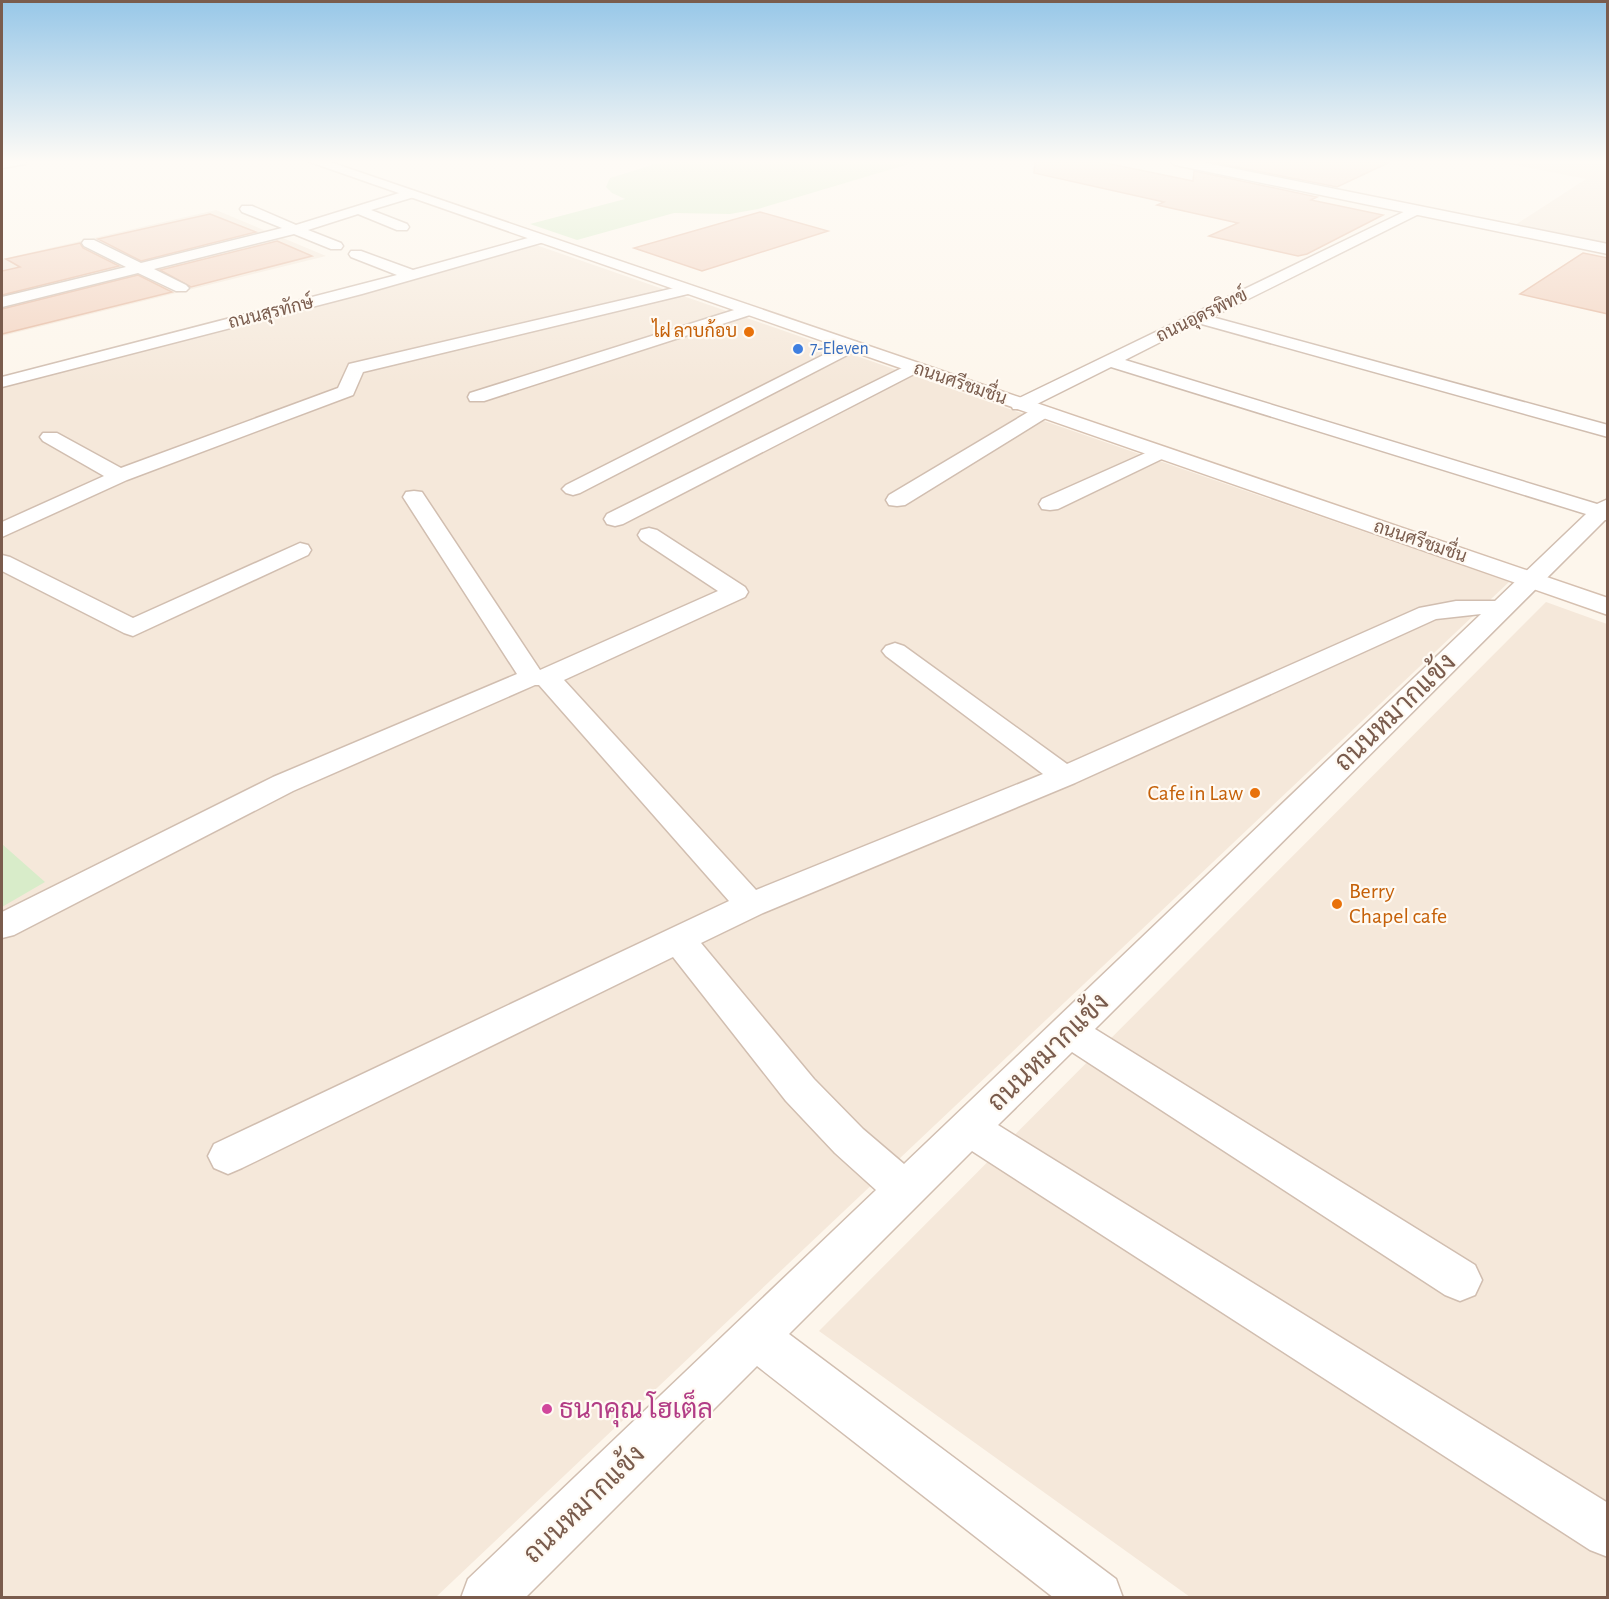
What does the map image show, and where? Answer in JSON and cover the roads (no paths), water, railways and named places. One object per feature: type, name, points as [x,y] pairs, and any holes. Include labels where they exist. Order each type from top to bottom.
[{"type":"street","points":[[2,302],[269,236]]},
{"type":"street","points":[[312,236],[336,246]]},
{"type":"street","name":"ถนนศรีชมชื่น","points":[[528,236],[1608,608]]},
{"type":"street","name":"ถนนอุดรพิทข์","points":[[1020,405],[1364,236]]},
{"type":"street","points":[[1542,236],[1608,249]]},
{"type":"street","name":"ถนนสุรทักษ์","points":[[2,382],[412,275],[538,239]]},
{"type":"street","points":[[89,243],[181,288]]},
{"type":"street","points":[[356,254],[412,275]]},
{"type":"street","points":[[2,530],[120,476],[346,391],[355,368],[687,290]]},
{"type":"street","points":[[477,397],[747,311]]},
{"type":"street","points":[[1197,318],[1608,431]]},
{"type":"street","points":[[573,489],[850,346]]},
{"type":"street","points":[[1110,361],[1605,510]]},
{"type":"street","points":[[615,519],[912,368]]},
{"type":"street","points":[[897,500],[1042,412]]},
{"type":"street","points":[[50,436],[120,476]]},
{"type":"street","points":[[1050,504],[1159,453]]},
{"type":"street","points":[[414,497],[540,678],[751,905]]},
{"type":"street","name":"ถนนหมากแข้ง","points":[[487,1598],[1605,510]]},
{"type":"street","points":[[2,926],[283,784],[540,678],[736,592],[649,535]]},
{"type":"street","points":[[2,562],[133,628],[300,550]]},
{"type":"street","points":[[228,1156],[751,905],[1065,776],[1428,613],[1454,606],[1476,605],[1502,609]]},
{"type":"street","points":[[895,651],[1065,776]]},
{"type":"street","points":[[679,940],[800,1090],[849,1141],[905,1190]]},
{"type":"street","points":[[1069,1031],[1460,1280]]},
{"type":"street","points":[[969,1128],[1608,1532]]},
{"type":"street","points":[[755,1336],[1097,1598]]},
{"type":"place","name":"ไฝ ลาบก้อบ","points":[[749,332]]},
{"type":"place","name":"7-Eleven","points":[[798,349]]},
{"type":"place","name":"Cafe in Law","points":[[1255,793]]},
{"type":"place","name":"Berry Chapel cafe","points":[[1337,904]]},
{"type":"place","name":"ธนาคุณ โฮเต็ล","points":[[547,1409]]}]
